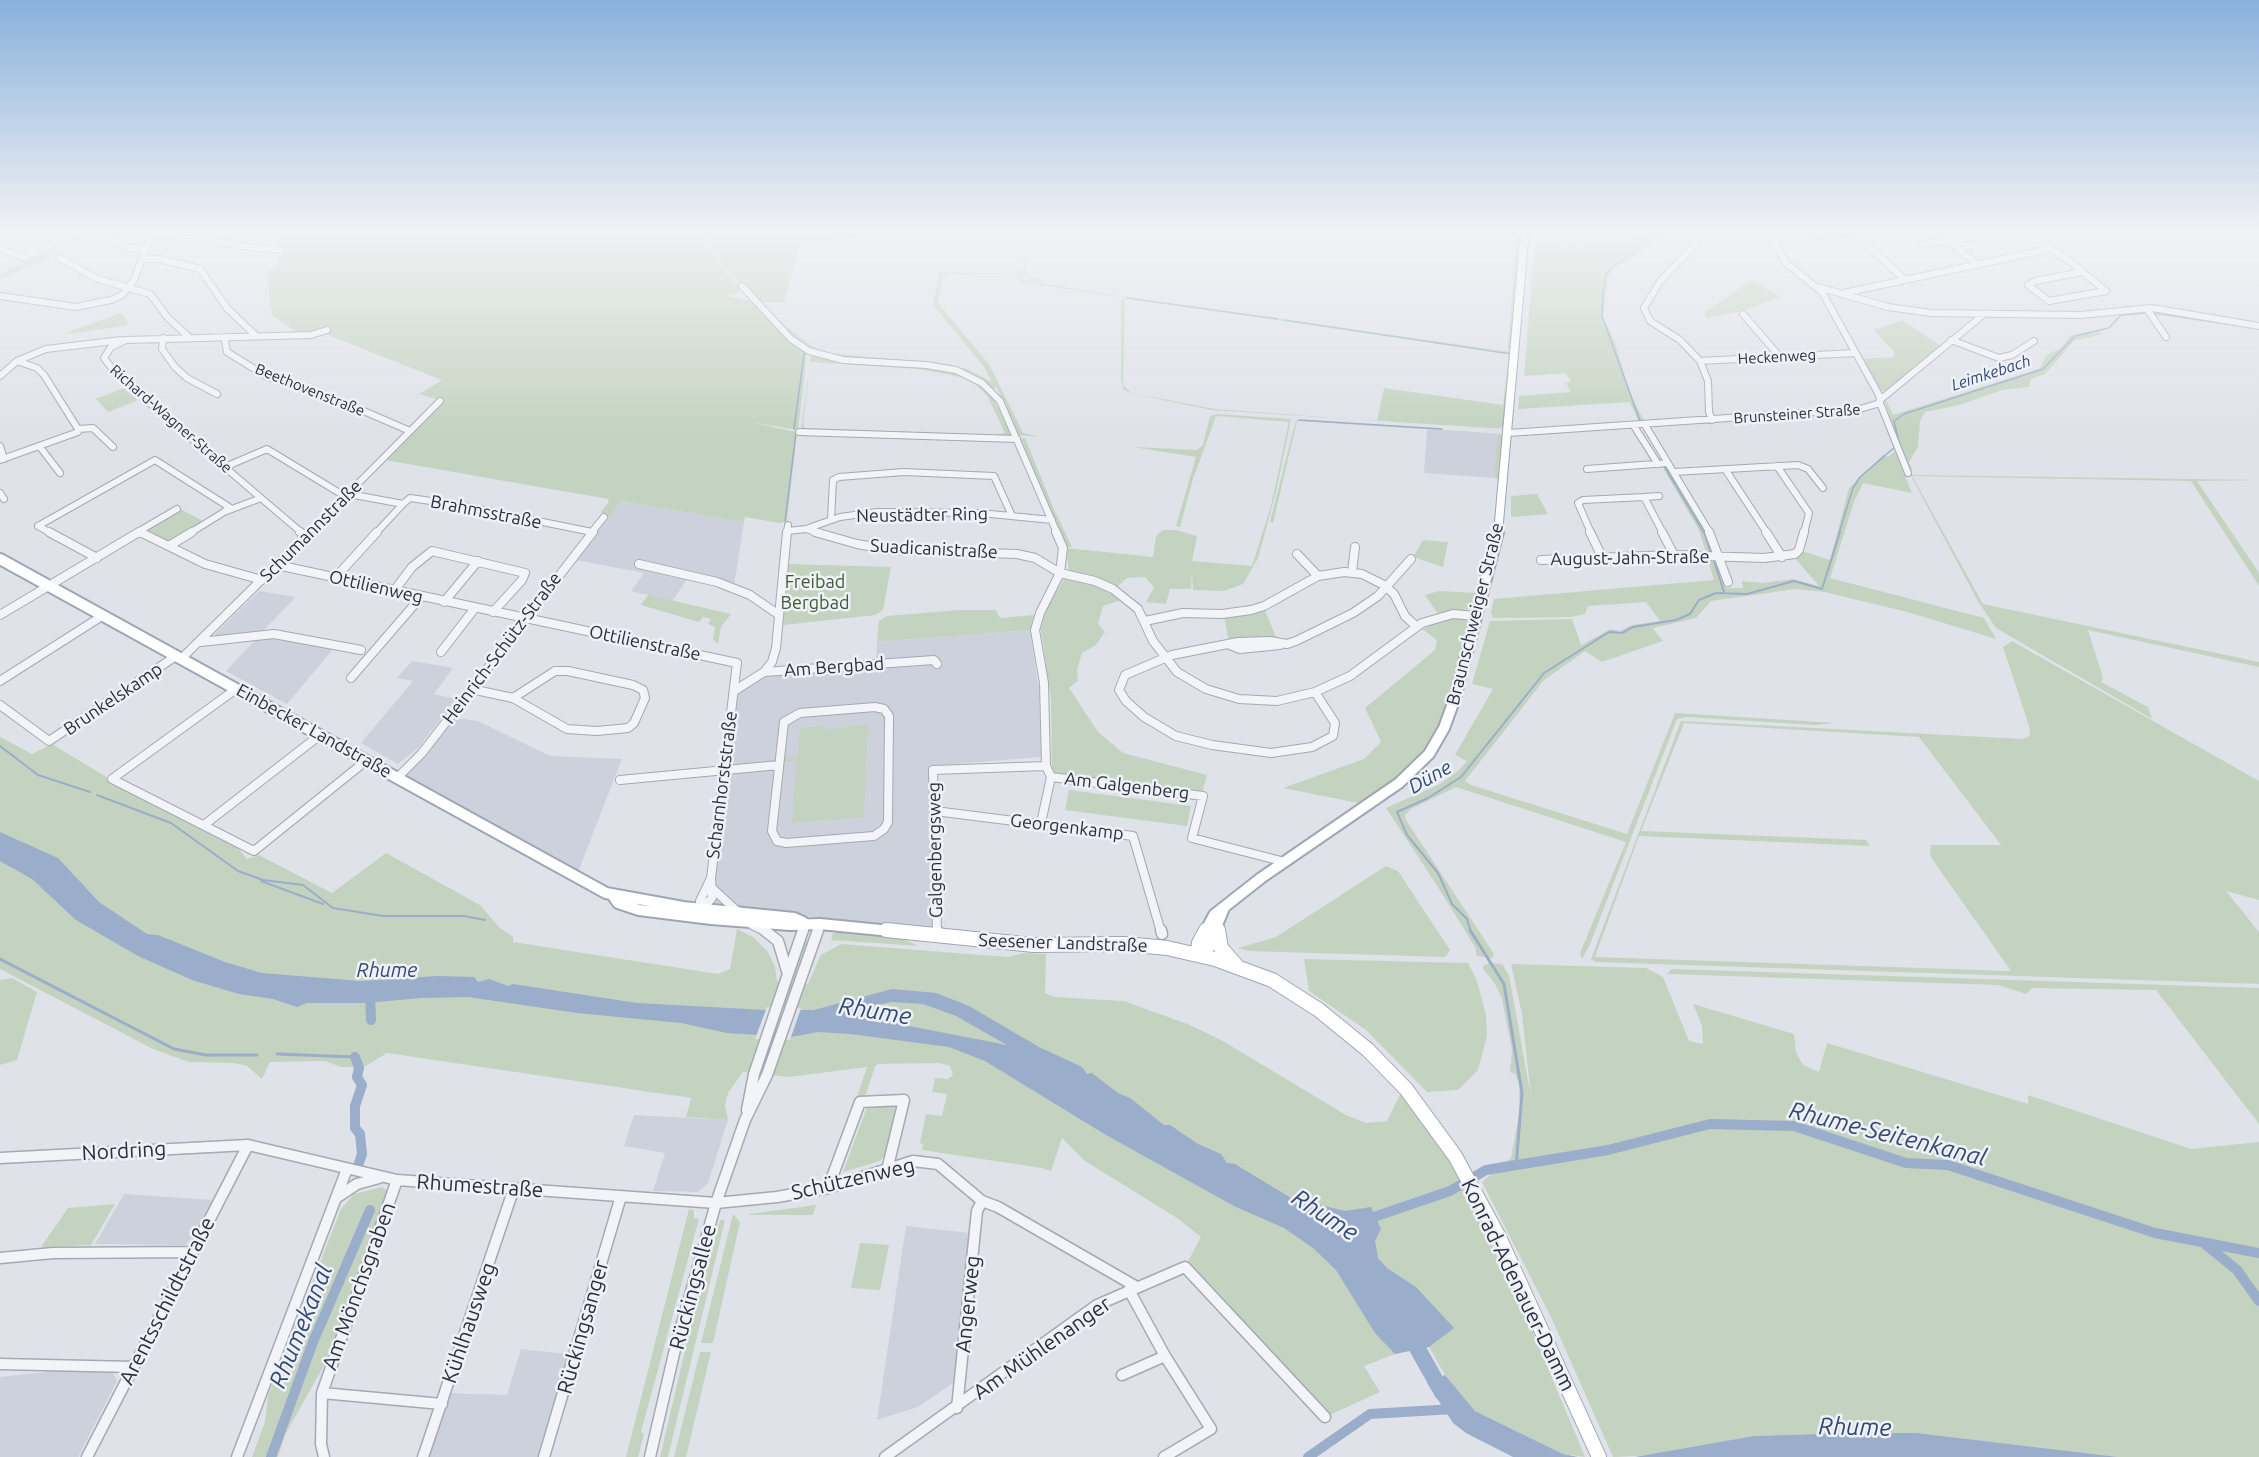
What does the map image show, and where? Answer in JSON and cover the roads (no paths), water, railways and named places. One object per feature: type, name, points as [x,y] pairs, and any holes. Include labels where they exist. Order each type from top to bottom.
[{"type":"main road","name":"Braunschweiger Straße","points":[[1285,862],[1399,783],[1428,754],[1442,733],[1451,709],[1497,538],[1509,433],[1520,298]]},
{"type":"main road","name":"Einbecker Landstraße","points":[[0,561],[613,896],[623,895],[699,913],[790,925],[806,923],[892,931]]},
{"type":"main road","points":[[1198,954],[1199,943],[1210,921],[1224,907],[1285,862]]},
{"type":"main road","points":[[1198,954],[1208,946],[1224,907]]},
{"type":"main road","points":[[1217,927],[1221,948],[1239,967]]},
{"type":"main road","name":"Seesener Landstraße","points":[[892,931],[1045,945],[1138,945],[1198,954]]},
{"type":"main road","name":"Konrad-Adenauer-Damm","points":[[1198,954],[1272,980],[1294,993],[1344,1029],[1406,1089],[1438,1131],[1499,1237],[1597,1454]]},
{"type":"street","points":[[21,298],[63,307],[83,307],[114,298]]},
{"type":"street","points":[[154,298],[168,318],[189,338]]},
{"type":"street","points":[[222,298],[232,314],[256,336]]},
{"type":"street","points":[[753,298],[791,339],[815,354],[851,361],[942,367],[976,379],[996,396],[1017,439],[1063,548],[1060,573],[1040,613],[1035,630],[1044,683],[1046,766],[1051,777],[1041,823]]},
{"type":"street","points":[[1650,298],[1644,308],[1650,321],[1680,340],[1700,361],[1708,381],[1709,411],[1712,420]]},
{"type":"street","name":"Brunsteiner Straße","points":[[1509,433],[1864,409],[1880,401],[1825,298]]},
{"type":"street","points":[[1861,298],[1902,309],[1983,315],[2175,312],[2259,326]]},
{"type":"street","points":[[2045,298],[2049,301],[2066,298]]},
{"type":"street","points":[[2149,312],[2166,337]]},
{"type":"street","points":[[1743,314],[1780,357]]},
{"type":"street","points":[[1908,473],[1880,401],[1983,315]]},
{"type":"street","name":"Richard-Wagner-Straße","points":[[305,536],[118,376],[104,358],[111,347],[126,340],[311,335],[327,330]]},
{"type":"street","name":"Beethovenstraße","points":[[228,337],[225,341],[227,352],[266,375],[359,409],[410,431]]},
{"type":"street","points":[[163,338],[160,341],[162,349],[175,367],[188,378],[217,394]]},
{"type":"street","points":[[0,376],[18,361],[59,346],[126,340]]},
{"type":"street","points":[[1951,340],[1999,358],[2012,355],[2034,341]]},
{"type":"street","name":"Heckenweg","points":[[1700,361],[1855,353]]},
{"type":"street","points":[[18,361],[37,368],[44,375],[78,429]]},
{"type":"street","name":"Schumannstraße","points":[[178,657],[201,642],[441,400]]},
{"type":"street","points":[[1645,425],[1706,524],[1728,582]]},
{"type":"street","points":[[1634,426],[1658,464]]},
{"type":"street","points":[[78,429],[93,428],[113,447]]},
{"type":"street","points":[[0,446],[2,460],[78,432],[78,429]]},
{"type":"street","points":[[799,432],[1017,439]]},
{"type":"street","points":[[40,447],[60,473]]},
{"type":"street","name":"Brahmsstraße","points":[[225,467],[267,449],[338,492],[348,495],[403,504],[410,498],[592,532]]},
{"type":"street","points":[[97,558],[38,526],[155,460],[230,507],[169,546]]},
{"type":"street","points":[[1587,469],[1668,463]]},
{"type":"street","points":[[1725,469],[1782,556],[1798,552],[1809,514],[1777,466]]},
{"type":"street","points":[[1674,472],[1805,466],[1823,488]]},
{"type":"street","name":"Neustädter Ring","points":[[831,519],[833,480],[839,477],[904,472],[994,476],[1012,516]]},
{"type":"street","points":[[1603,560],[1578,503],[1583,500],[1659,496]]},
{"type":"street","points":[[1644,497],[1674,555]]},
{"type":"street","points":[[224,512],[261,498]]},
{"type":"street","points":[[335,578],[403,504]]},
{"type":"street","points":[[0,615],[177,509]]},
{"type":"street","name":"Neustädter Ring","points":[[779,615],[788,528],[806,530],[831,519],[877,512],[1012,516],[1052,520]]},
{"type":"street","name":"Heinrich-Schütz-Straße","points":[[398,777],[422,753],[604,516]]},
{"type":"street","name":"Suadicanistraße","points":[[806,530],[857,544],[892,550],[1017,554],[1035,558],[1060,573],[1095,581],[1113,589],[1137,609],[1153,641],[1177,672],[1192,683],[1226,696],[1277,700],[1315,692],[1350,676],[1416,626],[1442,615],[1460,613],[1476,616]]},
{"type":"street","points":[[140,532],[228,572],[262,580]]},
{"type":"street","points":[[1352,572],[1355,547]]},
{"type":"street","points":[[394,591],[412,567],[432,551],[525,573],[522,580],[493,612]]},
{"type":"street","points":[[1298,554],[1318,576]]},
{"type":"street","name":"August-Jahn-Straße","points":[[1541,560],[1603,560],[1674,555],[1782,556]]},
{"type":"street","points":[[1315,692],[1336,726],[1333,735],[1322,743],[1299,750],[1271,753],[1189,740],[1154,724],[1126,701],[1119,690],[1120,682],[1125,675],[1164,657],[1199,648],[1229,644],[1240,649],[1282,644],[1328,626],[1353,613],[1388,588],[1411,559]]},
{"type":"street","points":[[444,602],[478,561]]},
{"type":"street","points":[[639,564],[717,582],[750,595],[779,615],[775,653],[764,672]]},
{"type":"street","name":"Ottilienweg","points":[[277,565],[524,618]]},
{"type":"street","points":[[1145,621],[1183,613],[1222,614],[1251,610],[1264,606],[1318,576],[1335,572],[1352,572],[1371,577],[1388,588],[1394,594],[1405,616],[1416,626]]},
{"type":"street","points":[[351,678],[422,597]]},
{"type":"street","points":[[441,652],[475,608]]},
{"type":"street","points":[[0,681],[102,616]]},
{"type":"street","name":"Ottilienstraße","points":[[524,618],[737,663],[734,691]]},
{"type":"street","points":[[201,642],[274,634],[361,650]]},
{"type":"street","name":"Brunkelskamp","points":[[0,705],[49,741],[178,657]]},
{"type":"street","name":"Am Bergbad","points":[[734,691],[764,672],[934,660],[937,664]]},
{"type":"street","points":[[471,689],[513,698],[567,729],[613,732],[628,728],[634,723],[645,698],[643,690],[633,685],[568,671],[555,671],[513,698]]},
{"type":"street","points":[[236,689],[112,779],[254,851],[367,760]]},
{"type":"street","name":"Scharnhorststraße","points":[[699,913],[710,902],[734,691]]},
{"type":"street","points":[[866,708],[884,709],[889,716],[886,826],[874,836],[786,843],[777,841],[772,831],[779,765],[782,725],[791,716],[866,708]]},
{"type":"street","points":[[204,825],[320,735]]},
{"type":"street","points":[[620,780],[779,765]]},
{"type":"street","name":"Galgenbergsweg","points":[[937,936],[933,770],[1046,766]]},
{"type":"street","name":"Am Galgenberg","points":[[1051,777],[1203,796],[1192,838],[1285,862]]},
{"type":"street","name":"Georgenkamp","points":[[935,811],[1133,836],[1162,934]]},
{"type":"street","points":[[712,883],[731,909],[770,933],[778,941],[787,965],[786,982]]},
{"type":"street","name":"Rückingsallee","points":[[745,1120],[754,1074],[806,923]]},
{"type":"street","name":"Rückingsallee","points":[[650,1457],[676,1345],[716,1203],[745,1120],[766,1075],[820,924]]},
{"type":"street","points":[[828,1188],[860,1102],[904,1100],[887,1170]]},
{"type":"street","name":"Rhumestraße","points":[[248,1145],[397,1180],[716,1203]]},
{"type":"street","name":"Nordring","points":[[0,1158],[248,1145]]},
{"type":"street","name":"Arentsschildtstraße","points":[[87,1457],[248,1145]]},
{"type":"street","name":"Schützenweg","points":[[716,1203],[777,1197],[828,1188],[914,1161],[938,1164],[982,1202],[998,1207],[1132,1288]]},
{"type":"street","points":[[237,1457],[346,1169]]},
{"type":"street","points":[[336,1200],[357,1184],[385,1178]]},
{"type":"street","name":"Am Mönchsgraben","points":[[324,1457],[321,1444],[321,1393],[397,1180]]},
{"type":"street","name":"Kühlhausweg","points":[[423,1457],[514,1188]]},
{"type":"street","name":"Rückingsanger","points":[[544,1457],[621,1196]]},
{"type":"street","name":"Angerweg","points":[[957,1408],[977,1211],[982,1202]]},
{"type":"street","points":[[0,1258],[53,1253],[193,1252]]},
{"type":"street","name":"Am Mühlenanger","points":[[885,1457],[957,1408],[1097,1305],[1185,1267],[1325,1417]]},
{"type":"street","points":[[1132,1288],[1165,1356],[1211,1429],[1164,1457]]},
{"type":"street","points":[[1122,1375],[1165,1356]]},
{"type":"street","points":[[0,1364],[133,1367]]},
{"type":"street","name":"Am Mönchsgraben","points":[[321,1393],[442,1404]]},
{"type":"water","points":[[0,832],[58,858],[99,902],[147,934],[158,935],[225,962],[262,973],[360,981],[438,976],[474,977],[478,982],[489,979],[508,986],[513,984],[637,1003],[765,1010],[814,1010],[892,989],[936,993],[969,1006],[1039,1047],[1082,1067],[1087,1074],[1092,1073],[1118,1093],[1130,1098],[1164,1125],[1170,1125],[1198,1144],[1221,1154],[1227,1163],[1235,1164],[1291,1198],[1345,1211],[1371,1207],[1381,1229],[1375,1241],[1378,1258],[1387,1268],[1416,1287],[1454,1328],[1429,1347],[1395,1354],[1375,1333],[1336,1270],[1313,1248],[1284,1228],[1234,1206],[1106,1135],[985,1061],[949,1047],[850,1034],[818,1032],[791,1037],[727,1033],[681,1023],[577,1013],[468,997],[366,1003],[307,1003],[297,1007],[273,999],[239,994],[192,980],[138,956],[76,920],[32,879],[0,861]],"holes":[[[892,1002],[923,1004],[956,1016],[1007,1045],[847,1014],[865,1007]]]},
{"type":"water","points":[[1445,1375],[1475,1411],[1563,1454],[1578,1457],[1513,1457],[1466,1433],[1453,1423],[1427,1383]]},
{"type":"water","points":[[1917,1433],[2118,1457],[1635,1457],[1754,1436]]},
{"type":"waterway","points":[[1127,298],[1278,319]]},
{"type":"waterway","points":[[1512,335],[1515,298]]},
{"type":"waterway","name":"Düne","points":[[1603,298],[1602,316],[1640,421]]},
{"type":"waterway","name":"Leimkebach","points":[[1900,447],[1894,421],[1904,414],[2043,369],[2075,336],[2109,328],[2121,315],[2147,313]]},
{"type":"waterway","name":"Leimkebach","points":[[2153,313],[2227,324]]},
{"type":"waterway","points":[[1284,320],[1511,354]]},
{"type":"waterway","points":[[794,429],[804,354]]},
{"type":"waterway","points":[[1503,425],[1506,395]]},
{"type":"waterway","points":[[1299,420],[1442,429]]},
{"type":"waterway","points":[[785,521],[796,433]]},
{"type":"waterway","name":"Leimkebach","points":[[1839,533],[1853,488],[1860,477],[1895,447]]},
{"type":"waterway","name":"Düne","points":[[1664,466],[1704,533]]},
{"type":"waterway","name":"Düne","points":[[1704,532],[1711,553]]},
{"type":"waterway","name":"Düne","points":[[1471,931],[1467,919],[1452,904],[1438,873],[1407,835],[1397,812],[1428,798],[1461,777],[1544,673],[1609,632],[1622,633],[1633,627],[1676,620],[1690,614],[1699,600],[1716,593],[1747,594],[1794,581],[1822,589],[1840,532]]},
{"type":"waterway","name":"Düne","points":[[1713,558],[1724,592]]},
{"type":"waterway","points":[[0,746],[38,775],[90,792]]},
{"type":"waterway","points":[[97,795],[171,823],[238,871],[263,880],[303,885],[333,908],[383,916],[464,916],[485,920]]},
{"type":"waterway","points":[[261,881],[323,904]]},
{"type":"waterway","name":"Düne","points":[[1471,931],[1504,984],[1522,1093],[1516,1167]]},
{"type":"waterway","points":[[0,959],[174,1049],[206,1055],[257,1055]]},
{"type":"waterway","name":"Rhumekanal","points":[[370,993],[371,1020]]},
{"type":"waterway","points":[[277,1054],[355,1057]]},
{"type":"waterway","name":"Rhumekanal","points":[[355,1057],[359,1068],[357,1077],[362,1085],[355,1106],[355,1128],[360,1134],[362,1154],[359,1163]]},
{"type":"waterway","name":"Rhume-Seitenkanal","points":[[1368,1219],[1450,1191],[1486,1170],[1608,1150],[1710,1124],[1794,1126],[1906,1163],[1948,1165],[2155,1233],[2259,1253]]},
{"type":"waterway","name":"Rhumekanal","points":[[271,1457],[313,1342],[370,1210]]},
{"type":"waterway","name":"Rhume-Seitenkanal","points":[[2205,1244],[2237,1270],[2259,1301]]},
{"type":"waterway","name":"Rhume","points":[[1411,1337],[1442,1392]]},
{"type":"waterway","name":"Rhumekanal","points":[[1308,1457],[1370,1414],[1454,1409]]},
{"type":"park label","name":"Freibad Bergbad","points":[[815,592]]}]
